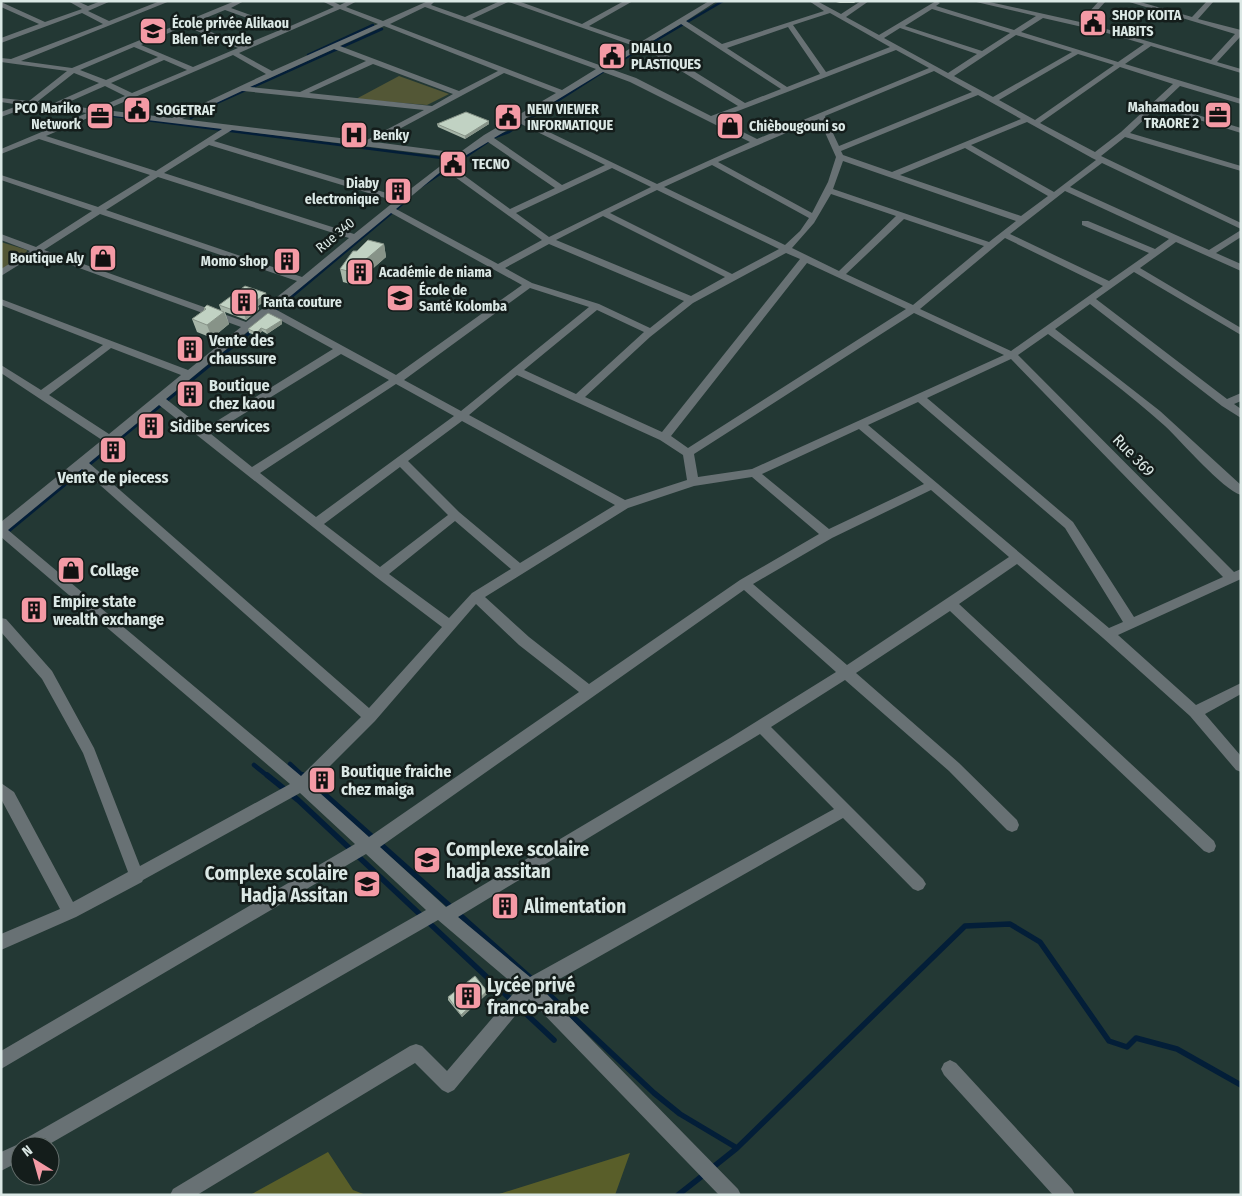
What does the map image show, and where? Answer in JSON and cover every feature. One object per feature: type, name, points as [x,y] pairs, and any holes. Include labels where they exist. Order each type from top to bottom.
[{"type":"street","points":[[71,1],[109,24]]},
{"type":"street","points":[[1,41],[108,1]]},
{"type":"street","points":[[11,62],[167,1]]},
{"type":"street","points":[[1,115],[31,103],[73,70],[241,1]]},
{"type":"street","points":[[325,1],[562,93]]},
{"type":"street","points":[[1,152],[354,1]]},
{"type":"street","points":[[175,121],[272,74],[434,1]]},
{"type":"street","points":[[465,20],[506,1]]},
{"type":"street","points":[[511,1],[655,51],[744,106]]},
{"type":"street","points":[[607,1],[622,6]]},
{"type":"street","points":[[583,26],[630,1]]},
{"type":"street","name":"Rue 340","points":[[1,529],[354,237],[444,165],[487,137],[714,1]]},
{"type":"street","points":[[812,1],[1098,157],[1241,226]]},
{"type":"street","points":[[841,17],[866,1]]},
{"type":"street","points":[[879,38],[940,1]]},
{"type":"street","points":[[975,1],[1081,24],[1241,71]]},
{"type":"street","points":[[1009,9],[1018,1]]},
{"type":"street","points":[[1081,24],[1103,1]]},
{"type":"street","points":[[1129,1],[1240,33],[1212,63]]},
{"type":"street","points":[[1193,20],[1211,1]]},
{"type":"street","points":[[1,4],[46,25]]},
{"type":"street","points":[[425,5],[633,80],[756,142]]},
{"type":"street","points":[[932,7],[1241,102]]},
{"type":"street","points":[[225,8],[286,30]]},
{"type":"street","points":[[721,47],[830,11]]},
{"type":"street","points":[[948,76],[1041,16]]},
{"type":"street","points":[[681,21],[787,90]]},
{"type":"street","points":[[185,24],[244,48]]},
{"type":"street","points":[[789,24],[825,75]]},
{"type":"street","points":[[899,26],[982,54]]},
{"type":"street","points":[[894,174],[1032,121],[1121,65],[1149,44]]},
{"type":"street","points":[[134,45],[194,70]]},
{"type":"street","points":[[335,47],[370,62],[459,94]]},
{"type":"street","points":[[711,119],[896,48]]},
{"type":"street","points":[[993,100],[1078,52]]},
{"type":"street","points":[[234,53],[272,74]]},
{"type":"street","points":[[53,106],[164,57]]},
{"type":"street","points":[[1,60],[73,70],[92,76],[103,84],[133,97]]},
{"type":"street","points":[[302,94],[370,62]]},
{"type":"street","points":[[498,268],[548,240],[712,162],[935,68]]},
{"type":"street","points":[[366,144],[504,70]]},
{"type":"street","points":[[688,453],[915,308],[990,245],[1056,196],[1178,83]]},
{"type":"street","points":[[242,89],[432,108]]},
{"type":"street","points":[[839,153],[979,92]]},
{"type":"street","points":[[1,100],[459,155]]},
{"type":"street","points":[[1154,104],[1241,131]]},
{"type":"street","points":[[578,398],[651,332],[691,300],[786,249],[814,217],[829,191],[839,153],[821,115]]},
{"type":"street","name":"Rue 369","points":[[517,119],[657,188],[1012,355],[1236,576]]},
{"type":"street","points":[[1,273],[231,127]]},
{"type":"street","points":[[1124,134],[1241,169]]},
{"type":"street","points":[[38,136],[354,237]]},
{"type":"street","points":[[487,137],[562,188]]},
{"type":"street","points":[[208,142],[400,200]]},
{"type":"street","points":[[967,146],[1056,196]]},
{"type":"street","points":[[839,153],[1022,220]]},
{"type":"street","points":[[712,162],[814,217]]},
{"type":"street","points":[[444,165],[548,240],[691,300]]},
{"type":"street","points":[[510,212],[611,165]]},
{"type":"street","points":[[1,177],[303,280]]},
{"type":"street","points":[[1065,188],[1241,268]]},
{"type":"street","points":[[829,191],[990,245]]},
{"type":"street","points":[[390,208],[529,285],[596,306],[651,332]]},
{"type":"street","points":[[603,213],[733,278]]},
{"type":"street","points":[[840,275],[903,215]]},
{"type":"street","points":[[1085,223],[1155,252]]},
{"type":"street","points":[[1211,253],[1241,233]]},
{"type":"street","points":[[1004,234],[1109,285]]},
{"type":"street","points":[[1,237],[247,326]]},
{"type":"street","points":[[1,942],[70,912],[301,785],[370,717],[476,596],[624,505],[693,482],[754,473],[1012,355],[1176,238]]},
{"type":"street","points":[[664,437],[806,258]]},
{"type":"street","points":[[1133,268],[1241,332]]},
{"type":"street","points":[[253,472],[396,380],[529,285]]},
{"type":"street","points":[[1090,299],[1241,415]]},
{"type":"street","points":[[1,302],[188,374]]},
{"type":"street","points":[[317,522],[462,416],[596,306]]},
{"type":"street","points":[[267,309],[624,505]]},
{"type":"street","points":[[1048,329],[1110,374],[1171,426],[1224,479],[1241,491]]},
{"type":"street","points":[[41,395],[110,344]]},
{"type":"street","points":[[203,434],[341,350]]},
{"type":"street","points":[[1,368],[110,440]]},
{"type":"street","points":[[516,371],[664,437],[688,453],[693,482]]},
{"type":"street","points":[[1226,404],[1241,396]]},
{"type":"street","points":[[919,397],[1069,525],[1130,622]]},
{"type":"street","points":[[160,399],[380,574],[450,626]]},
{"type":"street","points":[[860,424],[1108,634],[1195,712],[1241,766]]},
{"type":"street","points":[[401,461],[455,515],[519,569]]},
{"type":"street","points":[[82,463],[370,717]]},
{"type":"street","points":[[754,473],[828,535]]},
{"type":"street","points":[[1,1060],[367,846],[744,583],[828,535],[932,485]]},
{"type":"street","points":[[380,574],[455,515]]},
{"type":"street","points":[[1,529],[301,785],[442,913],[529,987],[732,1195]]},
{"type":"street","points":[[47,1136],[442,913],[760,725],[951,604],[1016,558]]},
{"type":"street","points":[[1108,634],[1130,622],[1236,576]]},
{"type":"street","points":[[744,583],[847,671],[954,767],[1012,825]]},
{"type":"street","points":[[476,596],[524,642],[589,692]]},
{"type":"street","points":[[951,604],[1209,846]]},
{"type":"street","points":[[1,623],[47,675],[89,752],[136,877]]},
{"type":"street","points":[[1195,712],[1241,688]]},
{"type":"street","points":[[760,725],[843,811],[918,884]]},
{"type":"street","points":[[1,789],[9,797],[70,912]]},
{"type":"street","points":[[180,1195],[416,1052],[448,1084],[529,987],[843,811]]},
{"type":"street","points":[[950,1070],[1066,1195]]},
{"type":"green space","points":[[399,76],[449,94],[427,105],[356,99]]},
{"type":"green space","points":[[1,242],[27,250],[26,254],[1,270]]},
{"type":"green space","points":[[328,1152],[353,1190],[366,1195],[250,1195]]},
{"type":"green space","points":[[630,1153],[615,1195],[496,1195]]},
{"type":"building","points":[[466,112],[489,121],[465,136],[437,124]]},
{"type":"building","points":[[368,240],[384,244],[351,272],[340,269],[353,251],[357,251]]},
{"type":"building","points":[[245,286],[266,293],[244,314],[219,305]]},
{"type":"building","points":[[207,305],[224,312],[207,325],[192,319],[206,309],[204,308]]},
{"type":"building","points":[[268,313],[282,320],[266,330],[261,328],[257,333],[248,329]]},
{"type":"building","name":"Lycée privé franco-arabe","points":[[475,976],[487,991],[461,1015],[448,997]]},
{"type":"waterway","points":[[422,186],[495,137],[509,132],[612,66],[723,1]]},
{"type":"waterway","points":[[308,55],[373,25]]},
{"type":"waterway","points":[[191,118],[201,110],[382,29]]},
{"type":"waterway","points":[[107,115],[442,158]]},
{"type":"waterway","points":[[272,313],[409,198]]},
{"type":"waterway","points":[[106,450],[253,330]]},
{"type":"waterway","points":[[4,534],[107,449]]},
{"type":"waterway","points":[[290,764],[304,777]]},
{"type":"waterway","points":[[254,765],[269,777]]},
{"type":"waterway","points":[[267,775],[298,800],[554,1040]]},
{"type":"waterway","points":[[303,775],[534,981]]},
{"type":"waterway","points":[[737,1148],[965,926],[1010,924],[1040,942],[1109,1041],[1127,1047],[1136,1038],[1177,1049],[1241,1085]]},
{"type":"waterway","points":[[540,986],[654,1093],[680,1114],[737,1148]]},
{"type":"waterway","points":[[712,1168],[737,1148]]},
{"type":"waterway","points":[[678,1195],[706,1173]]},
{"type":"place","name":"SHOP KOITA HABITS","points":[[1093,23]]},
{"type":"place","name":"École privée Alikaou Blen 1er cycle","points":[[153,31]]},
{"type":"place","name":"DIALLO PLASTIQUES","points":[[612,56]]},
{"type":"place","name":"SOGETRAF","points":[[137,110]]},
{"type":"place","name":"Mahamadou TRAORE 2","points":[[1218,115]]},
{"type":"place","name":"PCO Mariko Network","points":[[100,116]]},
{"type":"place","name":"NEW VIEWER INFORMATIQUE","points":[[508,117]]},
{"type":"place","name":"Chièbougouni so","points":[[730,126]]},
{"type":"place","name":"Benky","points":[[354,135]]},
{"type":"place","name":"TECNO","points":[[453,164]]},
{"type":"place","name":"Diaby electronique","points":[[398,191]]},
{"type":"place","name":"Boutique Aly","points":[[103,258]]},
{"type":"place","name":"Momo shop","points":[[287,261]]},
{"type":"place","name":"Académie de niama","points":[[360,272]]},
{"type":"place","name":"École de Santé Kolomba","points":[[400,298]]},
{"type":"place","name":"Fanta couture","points":[[244,302]]},
{"type":"place","name":"Vente des chaussure","points":[[190,349]]},
{"type":"place","name":"Boutique chez kaou","points":[[190,394]]},
{"type":"place","name":"Sidibe services","points":[[151,426]]},
{"type":"place","name":"Vente de piecess","points":[[113,450]]},
{"type":"place","name":"Collage","points":[[71,570]]},
{"type":"place","name":"Empire state wealth exchange","points":[[34,610]]},
{"type":"place","name":"Boutique fraiche chez maiga","points":[[322,780]]},
{"type":"place","name":"Complexe scolaire hadja assitan","points":[[427,860]]},
{"type":"place","name":"Complexe scolaire Hadja Assitan","points":[[367,884]]},
{"type":"place","name":"Alimentation","points":[[505,906]]},
{"type":"place","name":"Lycée privé franco-arabe","points":[[468,996]]}]
